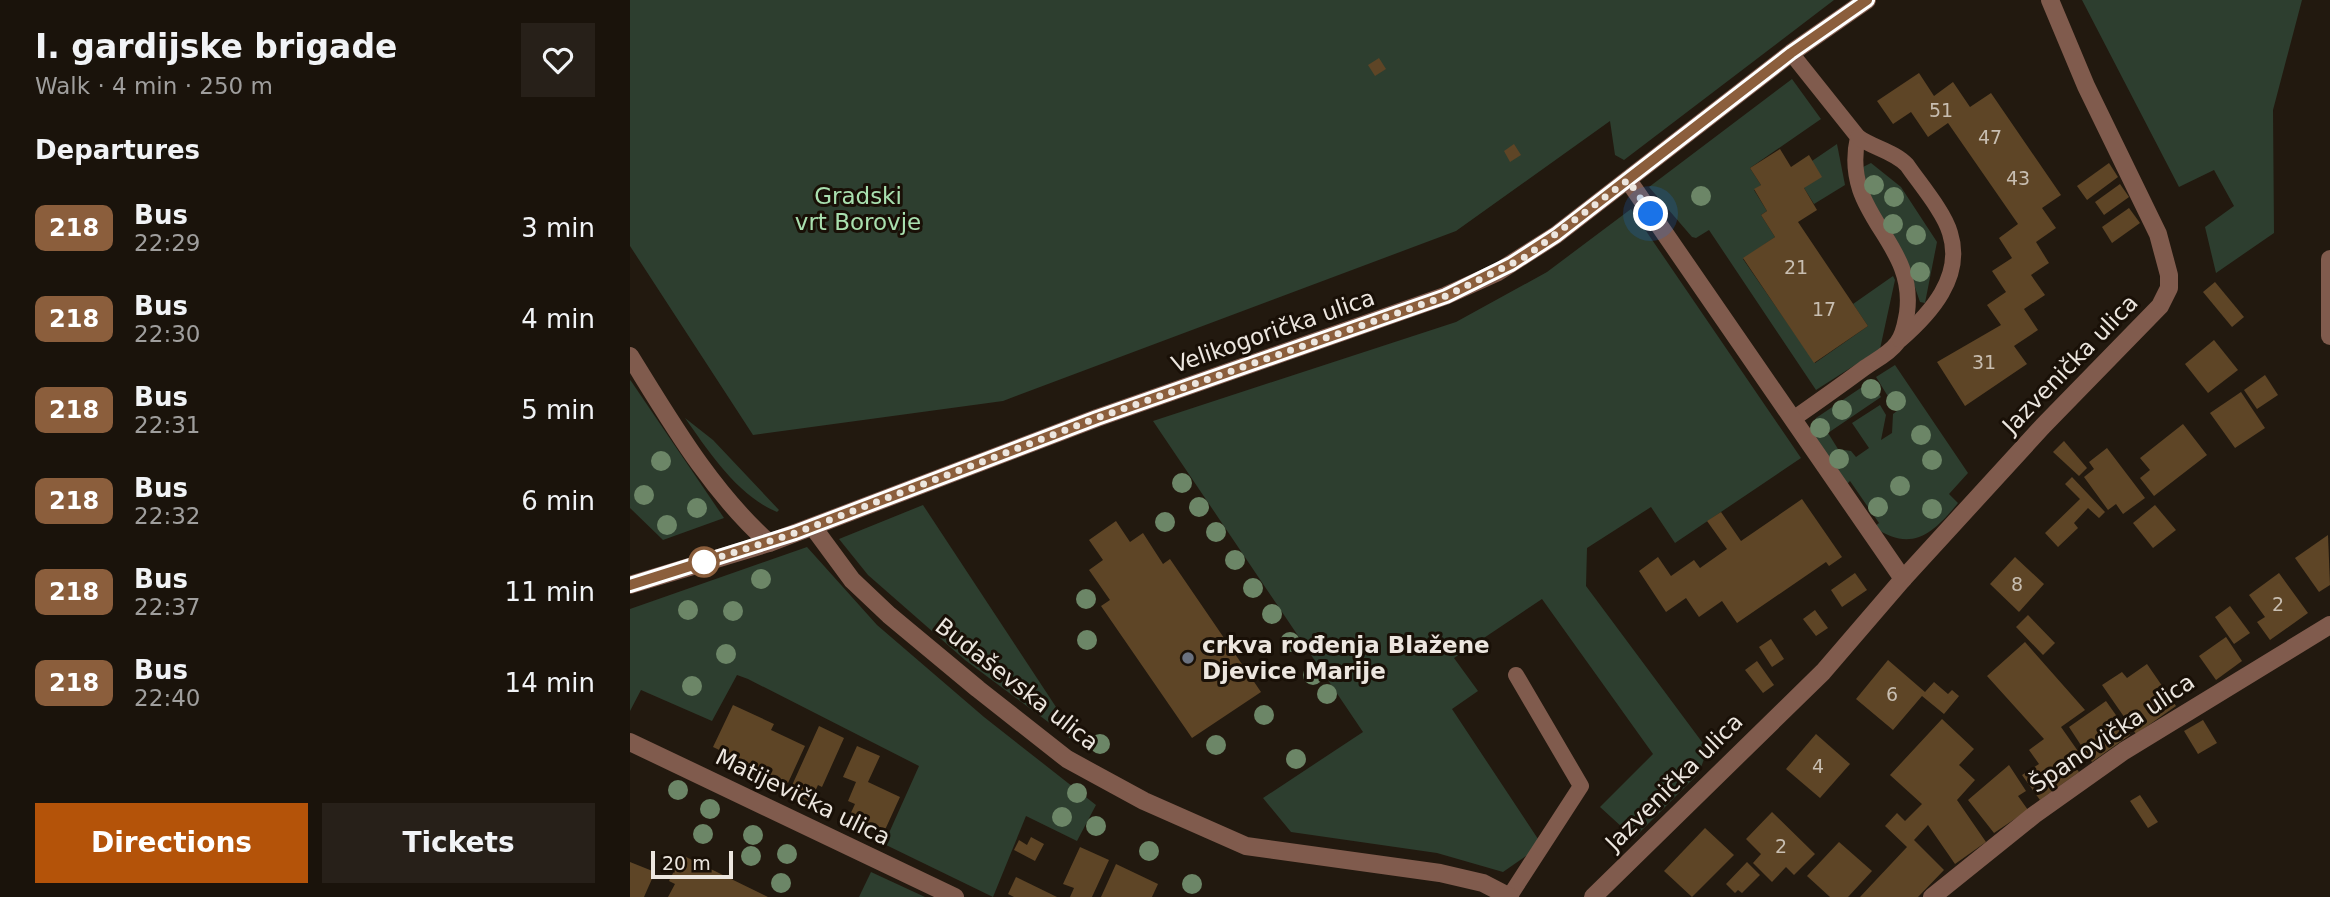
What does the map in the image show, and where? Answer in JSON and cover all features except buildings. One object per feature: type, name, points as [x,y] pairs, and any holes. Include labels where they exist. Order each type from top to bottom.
[{"type":"street","name":"Velikogorička ulica","points":[[630,585],[769,543],[1097,418],[1446,296],[1525,257],[1791,53],[1867,0]]},
{"type":"street","name":"Jazvenička ulica","points":[[1593,897],[1823,672],[1903,579],[2043,426],[2160,306],[2169,288],[2166,257],[2158,234],[2086,86],[2050,0]]},
{"type":"street","points":[[1628,180],[1903,579]]},
{"type":"street","points":[[2330,259],[2330,336]]},
{"type":"street","points":[[630,356],[714,485],[740,517],[769,543]]},
{"type":"street","name":"Budaševska ulica","points":[[813,527],[852,580],[968,681],[1067,759],[1144,801],[1247,846],[1440,873],[1483,883],[1509,897]]},
{"type":"street","name":"Španovička ulica","points":[[1932,897],[2034,815],[2124,751],[2330,625]]},
{"type":"street","name":"Matijevička ulica","points":[[630,742],[955,897]]},
{"type":"lane","points":[[1791,53],[1858,137],[1879,150],[1900,157],[1907,165],[1950,231],[1953,245],[1949,275],[1940,296],[1926,317],[1898,343],[1793,419]]},
{"type":"lane","points":[[1858,137],[1856,161],[1859,189],[1866,207],[1899,259],[1908,284],[1906,320],[1898,343]]},
{"type":"lane","points":[[1509,897],[1581,786],[1516,675]]},
{"type":"green space","name":"Gradski vrt Borovje","points":[[630,0],[1834,0],[1624,160],[1615,155],[1610,121],[1456,231],[1003,401],[753,435],[630,246]]},
{"type":"green space","points":[[2082,0],[2302,0],[2273,110],[2274,233],[2216,273],[2205,227],[2234,206],[2214,170],[2179,187]]},
{"type":"green space","points":[[1792,79],[1821,119],[1750,168],[1761,185],[1754,190],[1767,211],[1761,215],[1775,237],[1743,259],[1815,363],[1868,326],[1853,304],[1893,276],[1895,280],[1880,349],[1816,390],[1709,230],[1696,238],[1692,237],[1649,187]]},
{"type":"green space","points":[[1837,144],[1845,185],[1814,204],[1804,188],[1812,161]]},
{"type":"green space","points":[[1871,163],[1901,187],[1937,242],[1925,303],[1920,302],[1911,276],[1867,200],[1863,167]]},
{"type":"green space","points":[[1631,209],[1801,458],[1675,543],[1651,507],[1587,548],[1586,586],[1705,746],[1699,773],[1634,838],[1600,807],[1653,754],[1542,599],[1454,658],[1478,691],[1452,709],[1542,845],[1503,872],[1437,853],[1291,832],[1263,798],[1363,732],[1153,421],[1456,322],[1547,272]]},
{"type":"green space","points":[[1895,365],[1968,473],[1949,494],[1958,503],[1949,514],[1930,531],[1910,539],[1887,535],[1874,527],[1879,523],[1850,481],[1847,484],[1813,436],[1812,426],[1816,418],[1871,381],[1881,397],[1828,433],[1838,449],[1851,451],[1856,457],[1869,448],[1852,423],[1880,405],[1886,415],[1881,440],[1892,433],[1893,414],[1897,411],[1876,377]]},
{"type":"green space","points":[[630,380],[724,518],[663,540],[630,508]]},
{"type":"green space","points":[[685,418],[713,440],[779,510],[777,512],[750,495],[725,472]]},
{"type":"green space","points":[[923,505],[1083,748],[965,660],[868,575],[839,539]]},
{"type":"green space","points":[[807,547],[877,625],[984,717],[1096,805],[1077,841],[1026,816],[993,897],[884,844],[919,766],[737,675],[712,721],[641,690],[630,711],[630,609]]},
{"type":"green space","points":[[871,872],[925,897],[859,897]]},
{"type":"bus line","name":"218","points":[[630,585],[769,543],[942,475],[1446,296],[1498,272],[1556,235],[1791,53],[1867,0]]},
{"type":"place","name":"crkva rođenja Blažene Djevice Marije","points":[[1188,658]]},
{"type":"route","points":[[704,562],[701,563],[769,543],[1097,418],[1446,296],[1525,257],[1628,180],[1651,214]]}]
